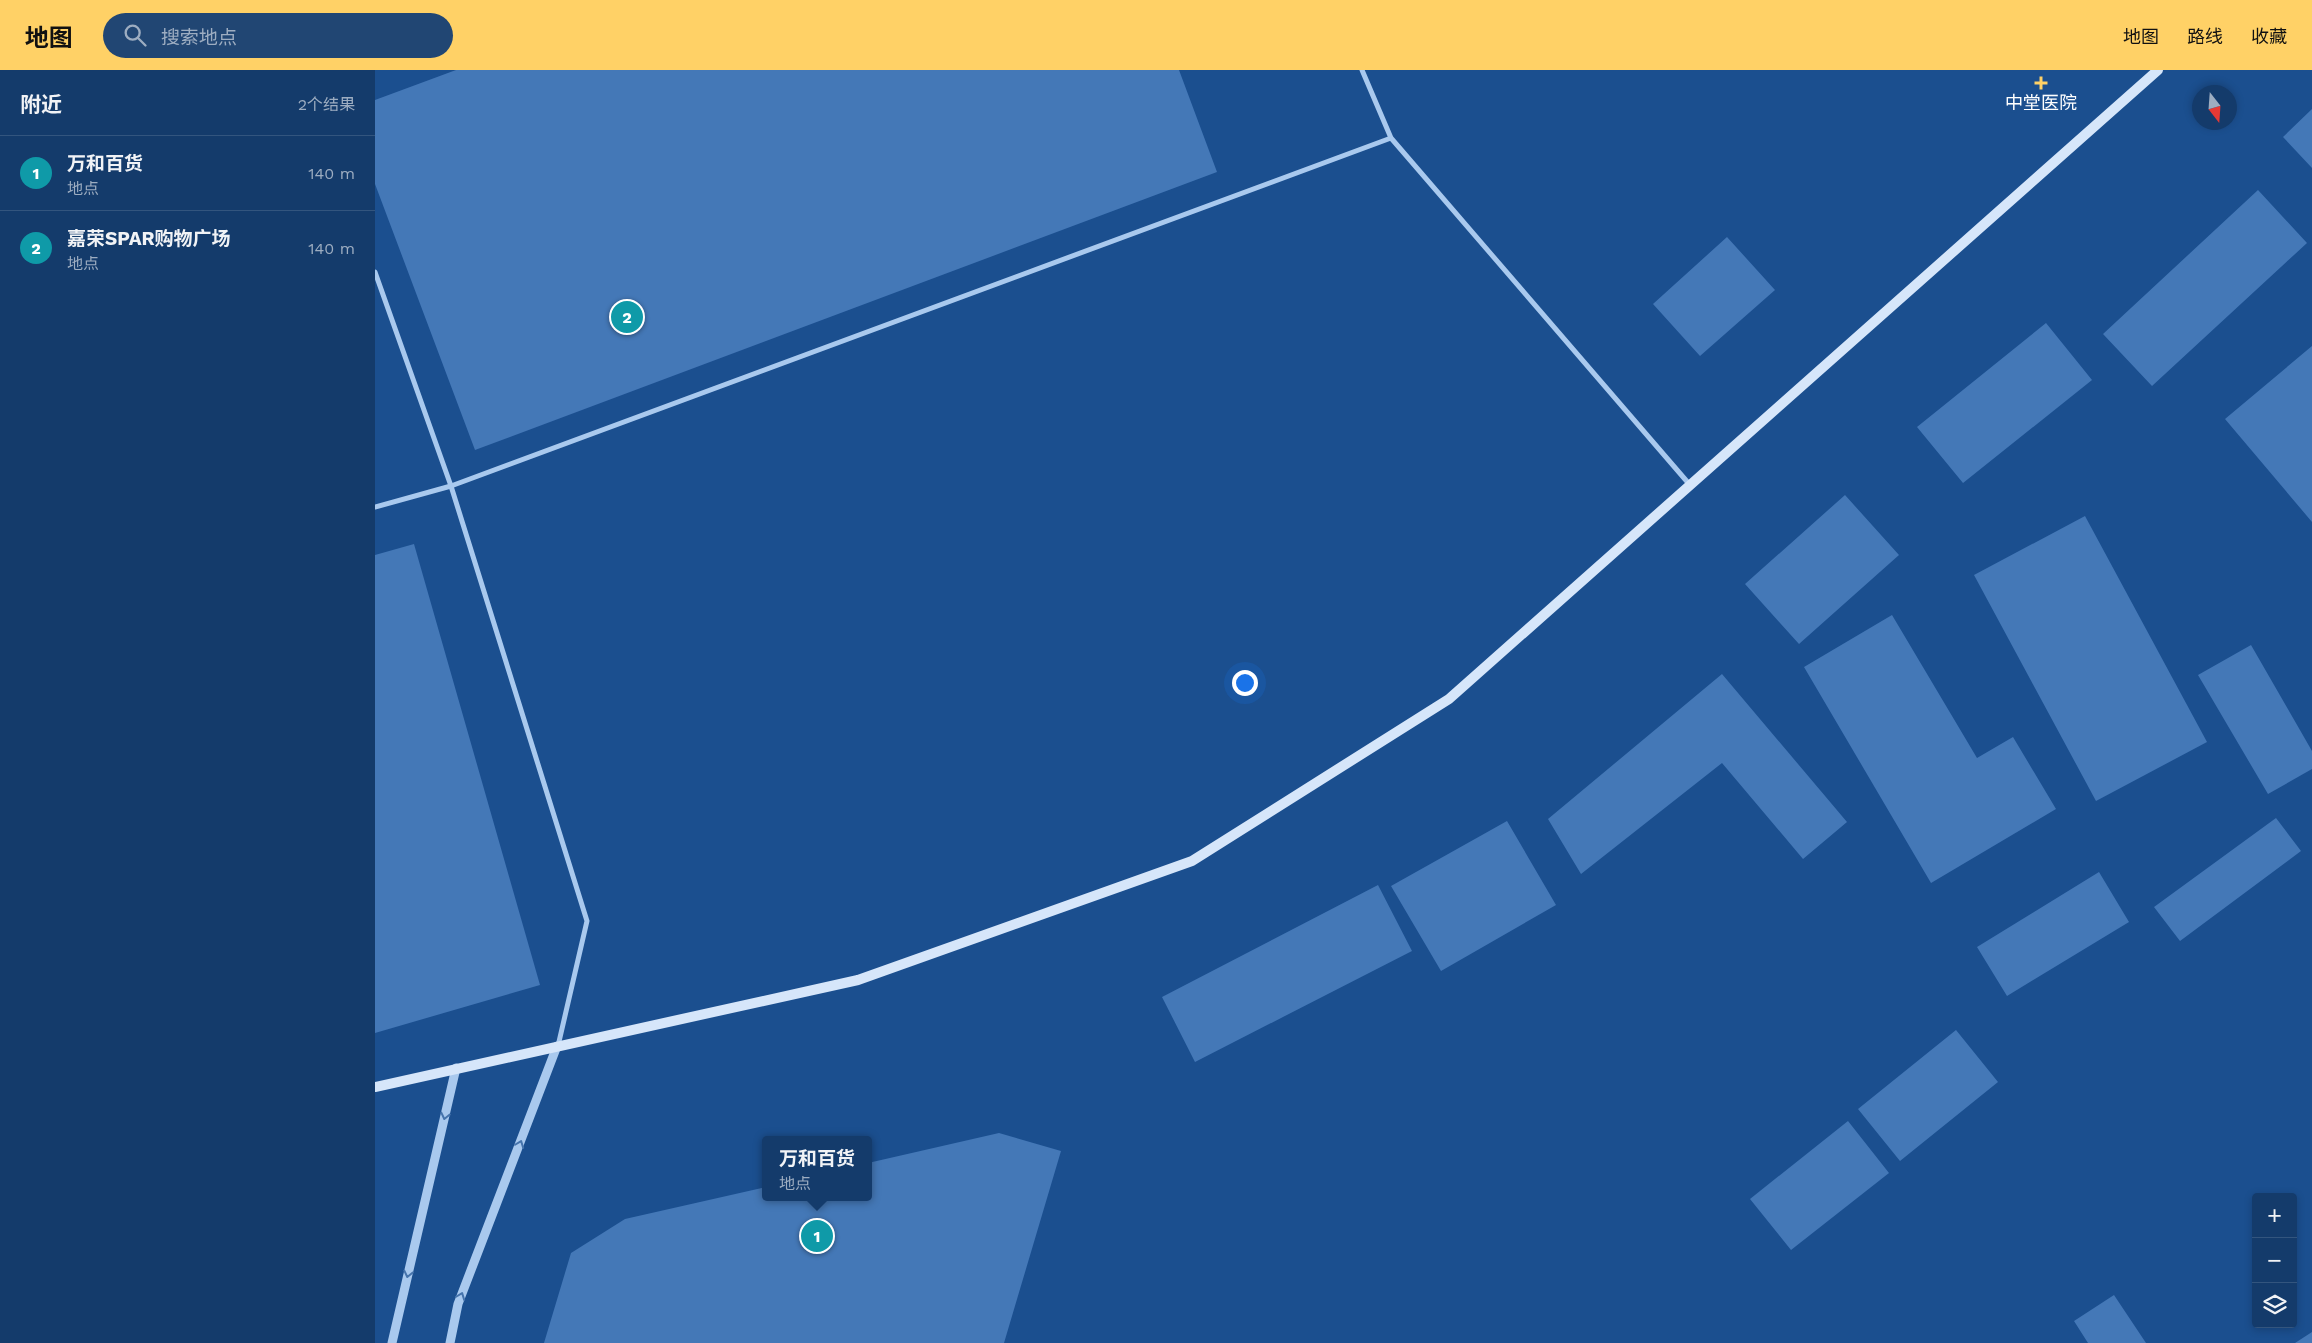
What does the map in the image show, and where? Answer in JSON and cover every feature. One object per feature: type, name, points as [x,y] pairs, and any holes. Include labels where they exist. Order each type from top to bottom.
[{"type":"main road","points":[[375,1087],[858,980],[1192,861],[1449,699],[2158,70]]},
{"type":"street","points":[[1362,70],[1391,138],[1690,485]]},
{"type":"street","points":[[375,507],[451,486],[1391,138]]},
{"type":"street","points":[[375,272],[451,486],[587,921],[557,1046],[458,1304],[450,1343]]},
{"type":"street","points":[[392,1343],[456,1068]]},
{"type":"building","points":[[456,70],[1179,70],[1217,172],[475,450],[375,184],[375,100]]},
{"type":"building","points":[[2312,109],[2312,168],[2283,137]]},
{"type":"building","points":[[2258,190],[2307,243],[2152,386],[2103,334]]},
{"type":"building","points":[[1727,237],[1775,290],[1700,356],[1653,304]]},
{"type":"building","points":[[2046,323],[2092,380],[1963,483],[1917,427]]},
{"type":"building","points":[[2312,346],[2312,522],[2225,419]]},
{"type":"building","points":[[1845,495],[1899,555],[1799,644],[1745,584]]},
{"type":"building","points":[[2085,516],[2207,742],[2096,801],[1974,575]]},
{"type":"building","points":[[414,544],[540,985],[375,1033],[375,555]]},
{"type":"building","points":[[1892,615],[1977,758],[2013,737],[2056,809],[1931,883],[1804,667]]},
{"type":"building","points":[[2251,645],[2312,751],[2312,769],[2268,794],[2198,675]]},
{"type":"building","points":[[1722,674],[1847,822],[1803,859],[1722,763],[1581,874],[1548,819]]},
{"type":"building","points":[[2276,818],[2301,851],[2180,941],[2154,907]]},
{"type":"building","points":[[1507,821],[1556,905],[1441,971],[1391,886]]},
{"type":"building","points":[[2099,872],[2129,922],[2007,996],[1977,947]]},
{"type":"building","points":[[1378,885],[1412,951],[1195,1062],[1162,997]]},
{"type":"building","points":[[1956,1030],[1998,1082],[1900,1161],[1858,1109]]},
{"type":"building","points":[[1848,1121],[1889,1173],[1791,1250],[1750,1199]]},
{"type":"building","points":[[999,1133],[1061,1151],[1004,1343],[544,1343],[571,1253],[625,1219],[762,1188],[762,1201],[872,1201],[872,1162]]},
{"type":"building","points":[[2114,1295],[2146,1343],[2088,1343],[2074,1321]]},
{"type":"building","points":[[2312,1332],[2312,1343],[2295,1343]]},
{"type":"place","name":"中堂医院","points":[[2041,83]]},
{"type":"place","name":"嘉荣SPAR购物广场","points":[[627,317]]},
{"type":"place","name":"万和百货","points":[[817,1236]]}]
